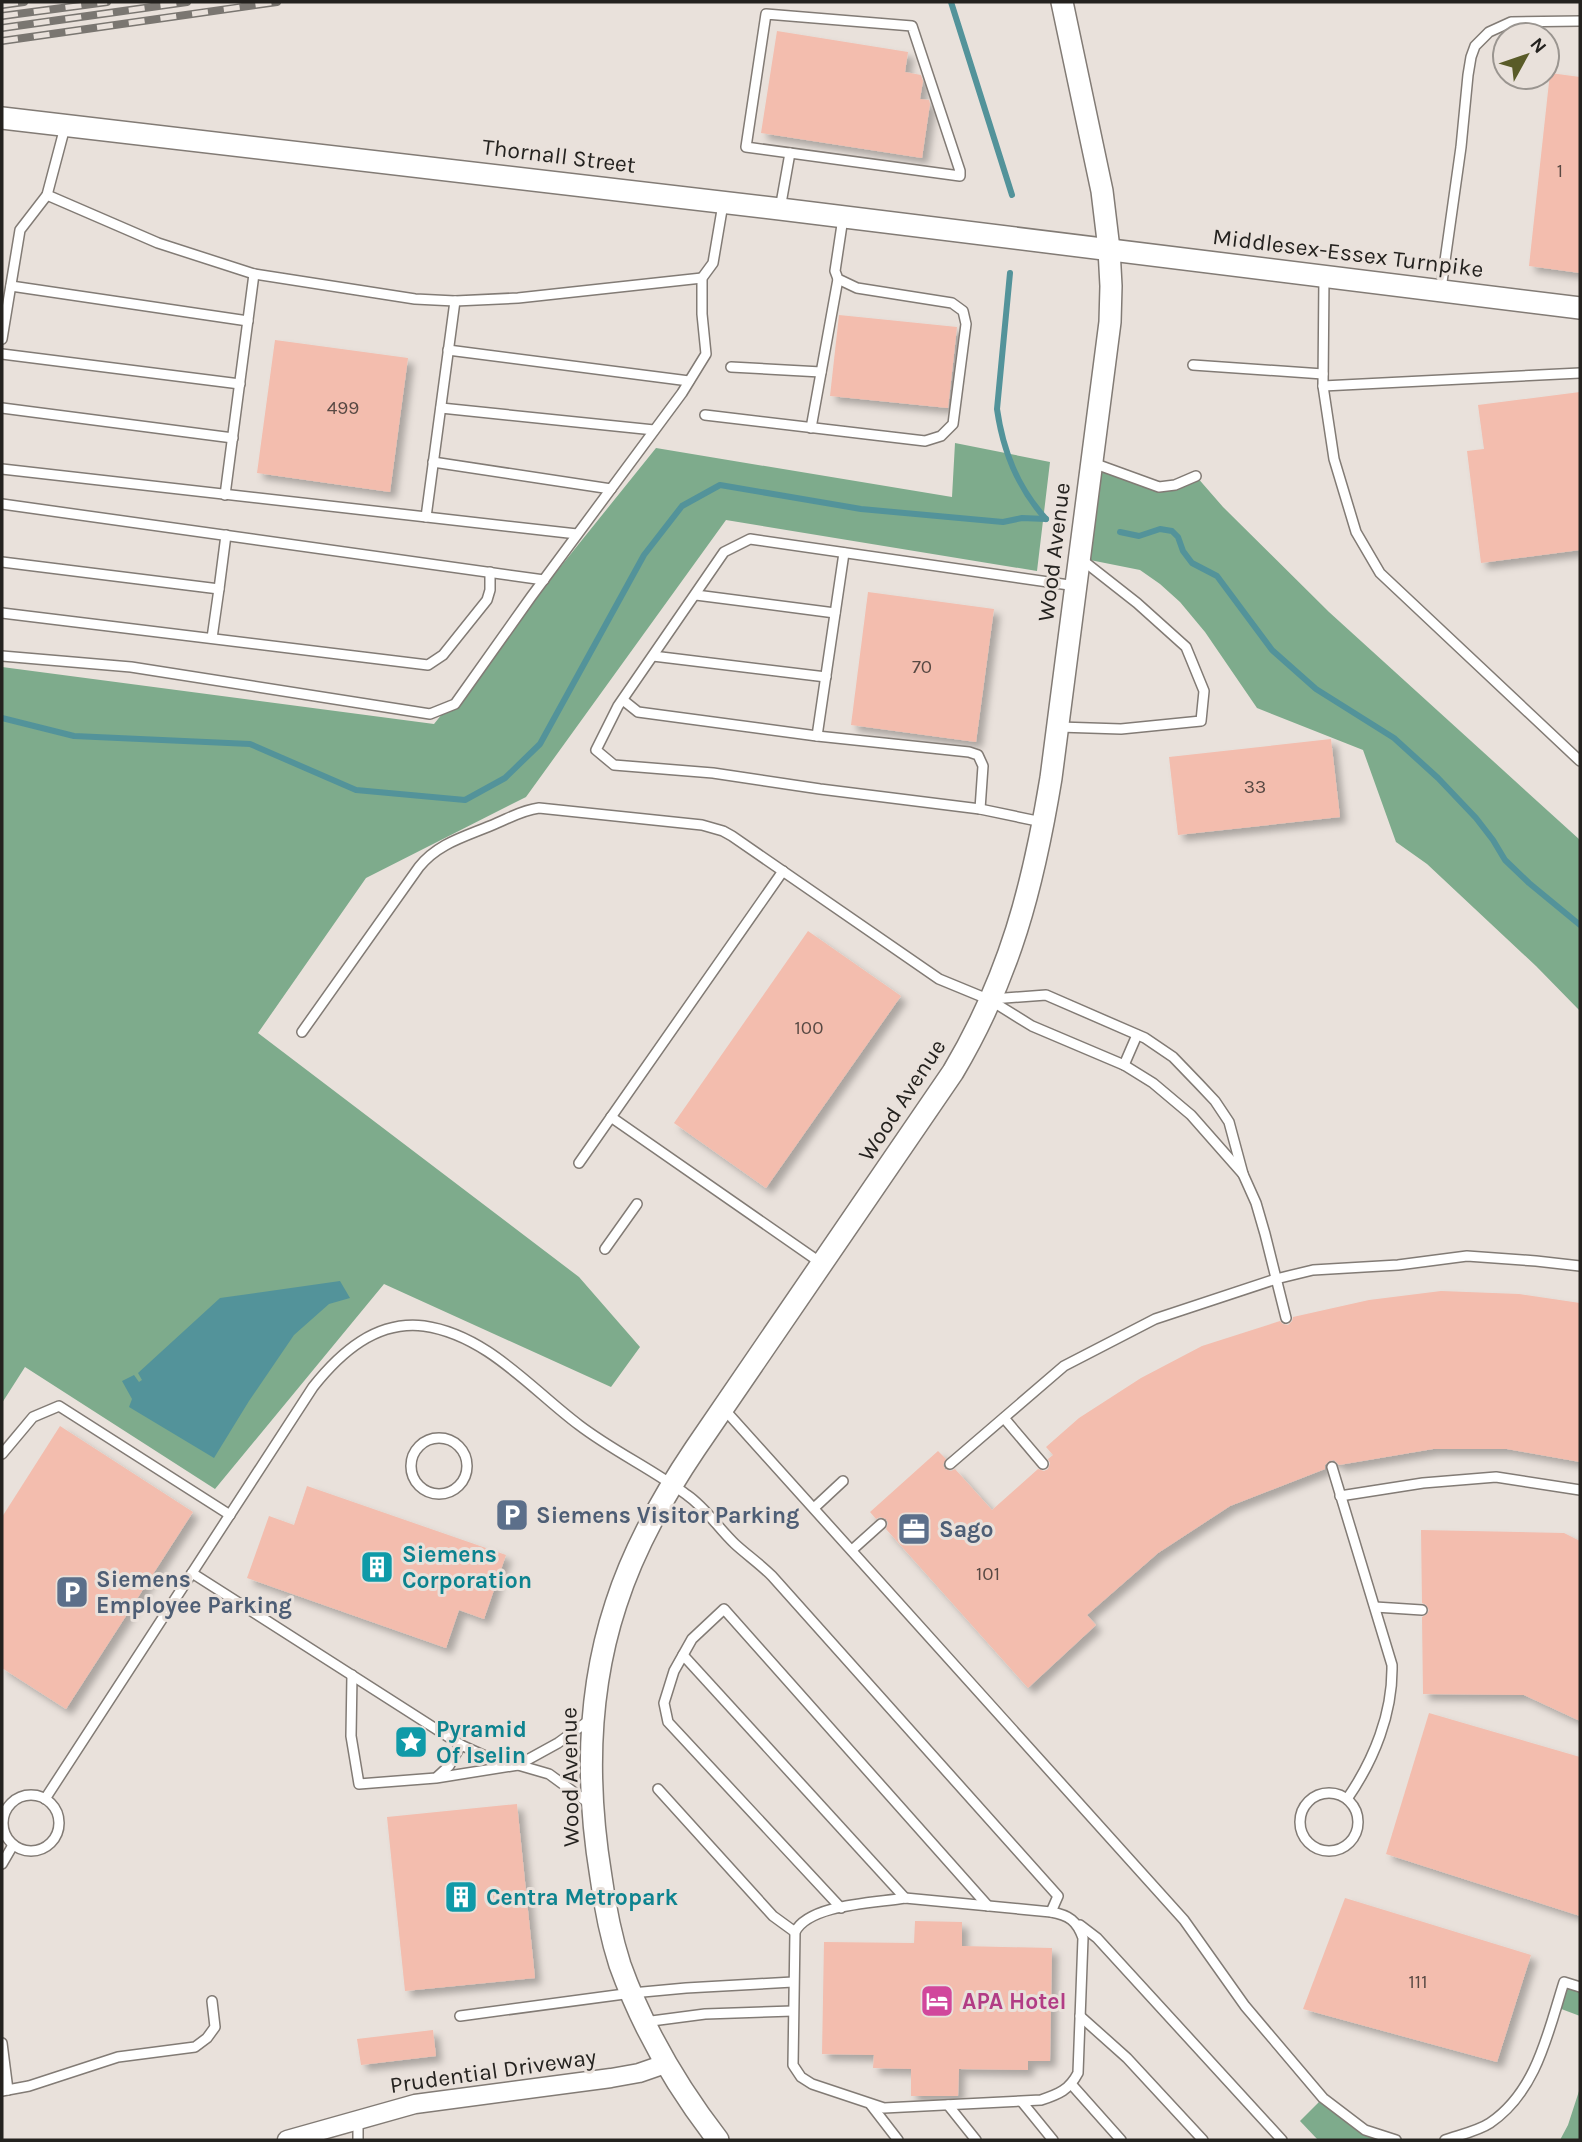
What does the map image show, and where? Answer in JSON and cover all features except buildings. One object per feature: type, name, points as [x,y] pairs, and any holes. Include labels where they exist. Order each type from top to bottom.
[{"type":"street","name":"Wood Avenue","points":[[718,2140],[665,2064],[644,2022],[618,1957],[606,1907],[597,1857],[593,1806],[593,1718],[604,1645],[642,1538],[671,1484],[942,1090],[967,1049],[990,1000],[1010,955],[1021,919],[1044,822],[1110,322],[1110,249],[1102,191],[1062,2]]},
{"type":"street","name":"Thornall Street","points":[[2,118],[1110,249]]},
{"type":"street","name":"Middlesex-Essex Turnpike","points":[[1110,249],[1580,308]]},
{"type":"street","name":"Prudential Driveway","points":[[287,2140],[415,2104],[611,2078],[639,2073],[665,2064]]},
{"type":"lane","points":[[766,14],[912,26],[960,176],[789,153],[746,147],[766,14]]},
{"type":"lane","points":[[1441,291],[1471,57],[1475,47],[1489,32],[1511,22],[1580,21]]},
{"type":"lane","points":[[2,339],[20,230],[47,195],[66,125]]},
{"type":"lane","points":[[780,209],[789,153]]},
{"type":"lane","points":[[47,195],[158,243],[254,274],[415,299],[455,301],[518,298],[702,278]]},
{"type":"lane","points":[[2,656],[131,667],[430,714],[455,704],[706,354],[702,278],[713,263],[724,202]]},
{"type":"lane","points":[[811,428],[838,279],[835,271],[844,218]]},
{"type":"lane","points":[[225,495],[254,274]]},
{"type":"lane","points":[[1324,276],[1323,386],[1334,459],[1356,532],[1380,573],[1580,761]]},
{"type":"lane","points":[[705,415],[925,441],[941,436],[953,424],[966,324],[963,311],[952,303],[857,288],[838,279]]},
{"type":"lane","points":[[11,286],[248,321]]},
{"type":"lane","points":[[426,517],[455,301]]},
{"type":"lane","points":[[448,349],[689,381]]},
{"type":"lane","points":[[2,354],[240,384]]},
{"type":"lane","points":[[1193,365],[1323,374]]},
{"type":"lane","points":[[731,367],[821,372]]},
{"type":"lane","points":[[1323,386],[1580,373]]},
{"type":"lane","points":[[2,408],[233,438]]},
{"type":"lane","points":[[440,408],[654,430]]},
{"type":"lane","points":[[433,461],[611,489]]},
{"type":"lane","points":[[1092,462],[1159,487],[1175,485],[1196,476]]},
{"type":"lane","points":[[2,469],[577,534]]},
{"type":"lane","points":[[2,504],[544,580]]},
{"type":"lane","points":[[212,638],[226,536]]},
{"type":"lane","points":[[1044,822],[980,808],[713,773],[614,765],[596,750],[623,700],[724,552],[750,539],[1076,586]]},
{"type":"lane","points":[[817,736],[844,553]]},
{"type":"lane","points":[[1057,727],[1121,729],[1201,721],[1204,691],[1186,648],[1138,603],[1080,558]]},
{"type":"lane","points":[[2,562],[219,589]]},
{"type":"lane","points":[[2,613],[428,665],[443,655],[487,600],[489,572]]},
{"type":"lane","points":[[696,594],[835,613]]},
{"type":"lane","points":[[653,656],[826,677]]},
{"type":"lane","points":[[623,700],[638,712],[817,736],[969,752],[978,755],[983,766],[980,808]]},
{"type":"lane","points":[[302,1031],[425,860],[448,843],[529,809],[549,807],[713,827],[732,835],[939,979],[990,1000],[1032,1026],[1124,1065],[1153,1083],[1180,1103],[1244,1174]]},
{"type":"lane","points":[[579,1163],[783,871]]},
{"type":"lane","points":[[990,1000],[1046,995],[1137,1034],[1173,1057],[1215,1101],[1229,1122],[1262,1224],[1286,1318]]},
{"type":"lane","points":[[1124,1065],[1137,1034]]},
{"type":"lane","points":[[611,1117],[822,1264]]},
{"type":"lane","points":[[605,1249],[637,1204]]},
{"type":"lane","points":[[950,1464],[1064,1366],[1155,1319],[1276,1279],[1313,1270],[1398,1265],[1467,1256],[1580,1266]]},
{"type":"lane","points":[[45,1799],[313,1387],[331,1364],[358,1342],[387,1328],[422,1326],[458,1334],[489,1352],[583,1428],[699,1504],[735,1544],[772,1576],[1058,1896],[1051,1912]]},
{"type":"lane","points":[[2,1454],[33,1417],[59,1406],[230,1515]]},
{"type":"lane","points":[[723,1408],[1184,1920],[1245,2006],[1323,2098],[1365,2130],[1396,2140]]},
{"type":"lane","points":[[1004,1418],[1043,1464]]},
{"type":"lane","points":[[434,1438],[454,1441],[466,1458],[467,1469],[461,1483],[444,1494],[433,1494],[422,1489],[414,1481],[411,1470],[414,1452],[424,1442],[434,1438]]},
{"type":"lane","points":[[1332,1467],[1392,1665],[1387,1714],[1362,1778],[1347,1800]]},
{"type":"lane","points":[[1340,1496],[1423,1482],[1496,1477],[1580,1490]]},
{"type":"lane","points":[[814,1508],[843,1482]]},
{"type":"lane","points":[[852,1550],[881,1524]]},
{"type":"lane","points":[[192,1573],[461,1745],[503,1764],[518,1765],[550,1774],[593,1806]]},
{"type":"lane","points":[[1375,1607],[1422,1610]]},
{"type":"lane","points":[[841,1908],[667,1722],[664,1703],[674,1671],[692,1639],[724,1609],[988,1906]]},
{"type":"lane","points":[[683,1655],[905,1898]]},
{"type":"lane","points":[[352,1675],[351,1736],[359,1784],[436,1778],[518,1765],[558,1743],[593,1718]]},
{"type":"lane","points":[[436,1778],[449,1766],[461,1745]]},
{"type":"lane","points":[[658,1789],[774,1916],[794,1932]]},
{"type":"lane","points":[[1321,1794],[1339,1795],[1347,1800],[1357,1815],[1358,1824],[1351,1841],[1336,1850],[1318,1849],[1310,1844],[1301,1829],[1302,1812],[1306,1804],[1321,1794]]},
{"type":"lane","points":[[27,1796],[45,1799],[57,1813],[59,1822],[54,1839],[48,1846],[31,1851],[13,1845],[4,1830],[4,1820],[11,1804],[27,1796]]},
{"type":"lane","points":[[2,1864],[13,1845]]},
{"type":"lane","points":[[1076,1922],[1083,1938],[1078,2073],[1072,2085],[1062,2094],[1022,2102],[884,2108],[812,2084],[802,2077],[793,2065],[794,1932],[798,1925],[812,1915],[822,1911],[905,1898],[1065,1914],[1076,1922],[1097,1938],[1282,2140]]},
{"type":"lane","points":[[460,2016],[632,1993],[793,1982]]},
{"type":"lane","points":[[1445,2140],[1489,2124],[1519,2097],[1538,2063],[1564,1982],[1580,1987]]},
{"type":"lane","points":[[2,2043],[5,2091],[29,2086],[118,2057],[195,2047],[214,2031],[215,2014],[212,2001]]},
{"type":"lane","points":[[644,2022],[705,2014],[793,2011]]},
{"type":"lane","points":[[1080,2016],[1127,2058],[1203,2140]]},
{"type":"lane","points":[[1072,2085],[1121,2140]]},
{"type":"lane","points":[[1022,2102],[1053,2140]]},
{"type":"lane","points":[[870,2103],[898,2140]]},
{"type":"lane","points":[[948,2105],[976,2140]]},
{"type":"lane","points":[[358,2119],[358,2140]]},
{"type":"green space","points":[[955,443],[1050,462],[1037,571],[726,520],[526,797],[366,878],[258,1033],[579,1277],[640,1347],[611,1387],[384,1284],[215,1489],[25,1367],[2,1403],[2,667],[434,724],[656,448],[952,497]]},
{"type":"green space","points":[[1092,462],[1159,487],[1196,476],[1223,507],[1329,612],[1580,840],[1580,1011],[1427,864],[1396,842],[1363,750],[1257,708],[1205,632],[1180,602],[1160,584],[1140,570],[1080,558]]},
{"type":"green space","points":[[1564,1982],[1580,1987],[1580,2016],[1556,2007]]},
{"type":"green space","points":[[1580,2088],[1580,2140],[1560,2140],[1568,2125]]},
{"type":"green space","points":[[1323,2098],[1375,2140],[1318,2140],[1300,2121]]},
{"type":"water","points":[[340,1281],[350,1298],[329,1304],[294,1335],[214,1458],[129,1407],[132,1399],[122,1381],[134,1375],[139,1382],[142,1380],[138,1373],[220,1298]]},
{"type":"waterway","points":[[951,2],[1012,195]]},
{"type":"waterway","points":[[1010,273],[997,409],[1007,454],[1013,468],[1027,494],[1046,519]]},
{"type":"waterway","points":[[2,718],[74,736],[250,744],[356,790],[465,800],[505,778],[540,744],[644,555],[682,506],[720,485],[861,509],[1003,522],[1022,518],[1046,519]]},
{"type":"waterway","points":[[1120,532],[1139,536],[1160,529],[1172,531],[1192,563],[1217,576],[1272,650],[1316,689],[1394,738],[1476,818],[1505,860],[1580,925]]},
{"type":"railway","points":[[2,5],[24,2]]},
{"type":"railway","points":[[2,16],[107,2]]},
{"type":"railway","points":[[2,28],[187,2]]},
{"type":"railway","points":[[2,41],[277,2]]},
{"type":"place","name":"Siemens Visitor Parking","points":[[512,1515]]},
{"type":"place","name":"Sago","points":[[914,1529]]},
{"type":"place","name":"Siemens Corporation","points":[[377,1567]]},
{"type":"place","name":"Siemens Employee Parking","points":[[72,1592]]},
{"type":"place","name":"Pyramid Of Iselin","points":[[411,1742]]},
{"type":"place","name":"Centra Metropark","points":[[461,1897]]},
{"type":"place","name":"APA Hotel","points":[[937,2001]]}]
